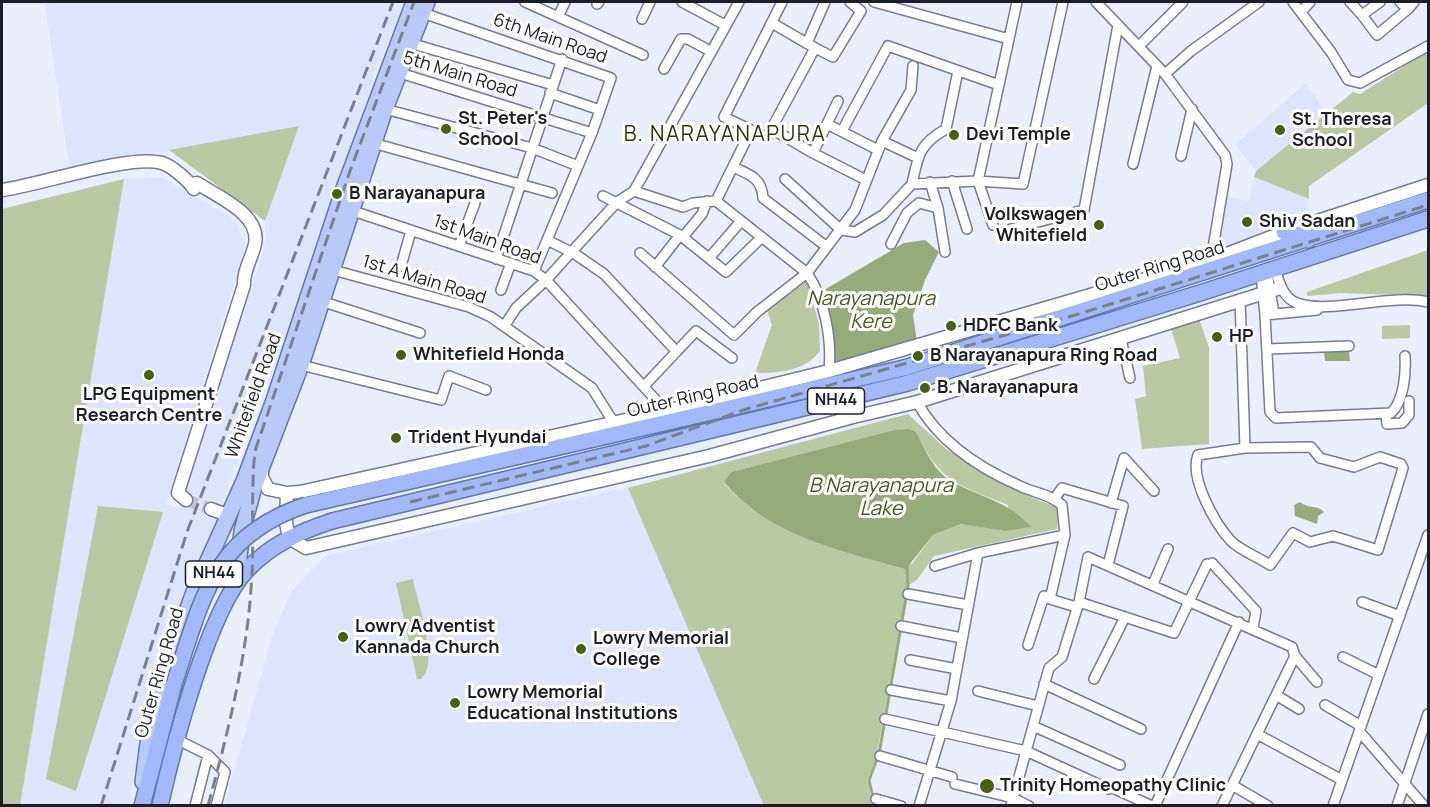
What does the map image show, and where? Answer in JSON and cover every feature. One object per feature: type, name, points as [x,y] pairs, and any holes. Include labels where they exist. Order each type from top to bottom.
[{"type":"highway","name":"Outer Ring Road","points":[[141,806],[174,684],[206,590],[220,566],[239,542],[278,514],[306,505],[904,368],[1428,200]]},
{"type":"highway","name":"Outer Ring Road","points":[[159,806],[213,633],[236,585],[266,552],[289,538],[332,521],[908,383],[1268,272],[1428,219]]},
{"type":"highway","points":[[1284,232],[1302,235],[1308,240]]},
{"type":"main road","name":"Whitefield Road","points":[[236,585],[242,531],[262,464],[301,365],[333,270],[350,210],[385,108],[393,71],[410,43],[421,5]]},
{"type":"main road","name":"Whitefield Road","points":[[141,806],[150,728],[169,660],[194,592],[227,514],[244,481],[273,403],[342,194],[421,5]]},
{"type":"street","points":[[525,2],[559,15],[643,55]]},
{"type":"street","points":[[559,15],[565,2]]},
{"type":"street","points":[[642,19],[650,2]]},
{"type":"street","points":[[682,2],[725,25]]},
{"type":"street","points":[[505,325],[516,308],[546,280],[617,202],[634,191],[739,2]]},
{"type":"street","points":[[782,2],[724,117],[767,137],[811,45],[825,2]]},
{"type":"street","points":[[772,23],[833,57],[861,11],[850,2]]},
{"type":"street","points":[[874,2],[1009,39]]},
{"type":"street","points":[[993,225],[978,181],[1017,2]]},
{"type":"street","points":[[912,184],[978,181],[1023,184],[1064,2]]},
{"type":"street","points":[[1096,2],[1140,45],[1165,74],[1220,146],[1227,165],[1212,260]]},
{"type":"street","points":[[1140,45],[1183,2]]},
{"type":"street","points":[[1165,74],[1191,51],[1259,2]]},
{"type":"street","points":[[1293,2],[1348,80],[1354,83],[1360,83],[1428,46]]},
{"type":"street","points":[[1301,12],[1310,2]]},
{"type":"street","points":[[1350,2],[1377,35],[1407,4]]},
{"type":"street","points":[[1362,15],[1380,2]]},
{"type":"street","name":"6th Main Road","points":[[421,5],[611,78],[592,133],[534,271]]},
{"type":"street","points":[[1011,229],[1084,210],[1118,25]]},
{"type":"street","points":[[664,69],[681,39],[688,39],[710,51]]},
{"type":"street","name":"5th Main Road","points":[[410,43],[552,89],[600,110]]},
{"type":"street","points":[[842,131],[888,46],[999,85]]},
{"type":"street","points":[[496,259],[562,59]]},
{"type":"street","points":[[640,253],[734,334],[757,312],[807,273],[855,210],[880,145],[911,90],[913,66]]},
{"type":"street","points":[[1133,164],[1157,66]]},
{"type":"street","name":"5th Main Road","points":[[393,71],[592,133]]},
{"type":"street","points":[[785,179],[841,230],[855,232],[883,215],[912,184],[918,158],[928,139],[946,129],[958,71]]},
{"type":"street","points":[[813,153],[838,100]]},
{"type":"street","points":[[385,108],[532,148],[578,166]]},
{"type":"street","points":[[1181,156],[1192,109]]},
{"type":"street","points":[[827,124],[918,158]]},
{"type":"street","points":[[772,129],[866,180]]},
{"type":"street","points":[[655,267],[702,214],[733,167],[751,130]]},
{"type":"street","points":[[373,143],[552,193]]},
{"type":"street","points":[[2,190],[129,163],[163,163],[192,184],[194,188],[233,214],[248,230],[253,231],[255,242],[244,285],[178,490],[186,498],[184,501],[175,495],[175,491],[238,283],[244,278]]},
{"type":"street","points":[[733,167],[756,178],[760,182],[763,198],[827,247]]},
{"type":"street","points":[[952,181],[968,229]]},
{"type":"street","points":[[930,182],[938,208],[945,252]]},
{"type":"street","points":[[262,464],[264,484],[274,492],[286,493],[666,411],[829,371],[1212,260],[1284,232],[1428,185]]},
{"type":"street","points":[[634,191],[683,207],[711,201],[741,221],[807,273],[815,284],[826,327],[831,356],[829,371]]},
{"type":"street","points":[[603,196],[682,236],[711,257],[726,272],[762,237]]},
{"type":"street","points":[[459,246],[474,203]]},
{"type":"street","points":[[891,244],[907,213],[919,203],[938,208]]},
{"type":"street","name":"1st Main Road","points":[[350,210],[534,271],[546,280],[645,385],[666,411]]},
{"type":"street","points":[[711,257],[741,221]]},
{"type":"street","points":[[401,267],[411,231]]},
{"type":"street","points":[[547,240],[571,252],[616,284],[676,351]]},
{"type":"street","points":[[501,290],[510,264]]},
{"type":"street","name":"1st A Main Road","points":[[333,270],[475,309],[505,325],[591,388],[614,423]]},
{"type":"street","points":[[1268,272],[1271,290]]},
{"type":"street","points":[[1268,272],[1271,290],[1267,349],[1270,412],[1276,418],[1391,413],[1396,409],[1406,375],[1405,356]]},
{"type":"street","points":[[286,493],[286,523],[289,538],[306,548],[709,456],[917,402],[1271,290],[1295,303],[1312,306],[1399,300],[1428,302]]},
{"type":"street","points":[[1240,299],[1245,447]]},
{"type":"street","points":[[321,301],[420,333]]},
{"type":"street","points":[[1270,314],[1357,309]]},
{"type":"street","points":[[645,385],[696,331],[732,358]]},
{"type":"street","points":[[1121,339],[1130,378]]},
{"type":"street","points":[[1267,349],[1349,346]]},
{"type":"street","points":[[301,365],[441,400],[449,376],[486,390]]},
{"type":"street","points":[[1386,414],[1387,424],[1402,423],[1409,415],[1409,401]]},
{"type":"street","points":[[917,402],[926,419],[964,456],[1022,487],[1055,498],[1062,505],[1065,535],[1050,599]]},
{"type":"street","points":[[1245,447],[1311,447],[1320,458],[1354,467],[1380,457],[1398,462],[1403,468],[1378,550],[1333,536],[1310,542],[1293,533],[1270,565],[1231,541],[1203,496],[1195,464],[1198,455],[1245,447]]},
{"type":"street","points":[[1111,503],[1124,458],[1154,491]]},
{"type":"street","points":[[1055,498],[1062,488],[1123,506],[1108,565]]},
{"type":"street","points":[[212,509],[227,514]]},
{"type":"street","points":[[935,566],[978,553],[1065,535]]},
{"type":"street","points":[[1333,806],[1428,535]]},
{"type":"street","points":[[1153,584],[1168,549]]},
{"type":"street","points":[[919,806],[951,701],[978,553]]},
{"type":"street","points":[[1012,802],[1048,668],[1062,657],[1088,557],[1292,647],[1295,656],[1317,681]]},
{"type":"street","points":[[1028,645],[1044,597],[1125,617],[1174,633],[1209,564],[1256,611],[1253,628]]},
{"type":"street","points":[[908,594],[968,605]]},
{"type":"street","points":[[1362,602],[1400,616]]},
{"type":"street","points":[[1094,679],[1125,617]]},
{"type":"street","points":[[885,719],[1026,751],[1153,806],[1239,622]]},
{"type":"street","points":[[901,626],[962,638]]},
{"type":"street","points":[[1222,806],[1295,656]]},
{"type":"street","points":[[1343,657],[1379,675]]},
{"type":"street","points":[[910,660],[957,669]]},
{"type":"street","points":[[1044,684],[1141,729]]},
{"type":"street","points":[[891,690],[951,701]]},
{"type":"street","points":[[978,691],[1038,706]]},
{"type":"street","points":[[1276,695],[1299,709]]},
{"type":"street","points":[[1325,705],[1360,729],[1404,785],[1424,806]]},
{"type":"street","points":[[1397,806],[1426,731],[1428,714]]},
{"type":"street","points":[[1033,726],[1120,765]]},
{"type":"street","points":[[1257,734],[1342,780]]},
{"type":"street","points":[[178,740],[208,755],[225,772],[216,806]]},
{"type":"street","points":[[195,806],[208,755]]},
{"type":"street","points":[[880,756],[1029,806]]},
{"type":"street","points":[[1232,785],[1268,806]]},
{"type":"street","points":[[876,799],[901,806]]},
{"type":"shaded area","points":[[55,2],[404,2],[378,66],[288,331],[157,672],[146,712],[128,805],[20,806],[124,179],[163,178],[234,219],[246,245],[166,504],[180,508],[266,243],[265,221],[299,126],[70,171],[45,4]]},
{"type":"shaded area","points":[[1428,51],[1428,103],[1309,186],[1309,199],[1254,177],[1256,171],[1353,92],[1360,94]]},
{"type":"shaded area","name":"St. Theresa School","points":[[1306,83],[1326,114],[1256,171],[1235,145]]},
{"type":"shaded area","name":"St. Peter's School","points":[[417,115],[478,131],[473,143],[414,127]]},
{"type":"shaded area","points":[[299,126],[265,221],[169,150]]},
{"type":"shaded area","points":[[1254,177],[1309,199],[1307,218],[1218,251],[1228,197],[1249,201]]},
{"type":"shaded area","points":[[124,179],[20,805],[3,805],[2,209]]},
{"type":"shaded area","points":[[1428,250],[1428,296],[1341,293],[1307,296],[1307,292]]},
{"type":"shaded area","points":[[807,281],[819,324],[820,351],[807,363],[791,370],[755,373],[772,325],[767,311]]},
{"type":"shaded area","points":[[1199,318],[1209,348],[1209,444],[1142,449],[1135,399],[1146,396],[1143,366],[1180,358],[1171,329]]},
{"type":"shaded area","points":[[1410,325],[1410,338],[1382,339],[1382,326]]},
{"type":"shaded area","points":[[908,414],[946,449],[1028,496],[1059,508],[1057,529],[934,556],[917,580],[907,586],[876,759],[867,779],[873,805],[764,806],[628,488]],"holes":[[[894,430],[916,432],[934,462],[953,480],[1008,505],[1005,531],[962,524],[933,535],[912,564],[836,545],[786,528],[763,516],[742,501],[724,483],[731,472]]]},
{"type":"shaded area","name":"Lowry Memorial College","points":[[691,473],[907,586],[876,759],[867,779],[873,805],[224,806],[272,637],[292,591],[325,556]]},
{"type":"shaded area","points":[[98,506],[163,512],[76,791],[46,779]]},
{"type":"shaded area","points":[[413,579],[428,647],[426,672],[421,679],[417,679],[396,583]]},
{"type":"water","name":"Narayanapura Kere","points":[[925,240],[939,252],[925,280],[913,315],[917,342],[835,365],[824,290],[904,243]]},
{"type":"water","points":[[1349,351],[1350,361],[1325,361],[1324,352]]},
{"type":"water","name":"B Narayanapura Lake","points":[[909,429],[916,432],[930,459],[951,481],[1003,505],[1031,527],[1005,531],[961,524],[933,535],[906,569],[832,548],[784,529],[742,501],[724,482],[731,472],[894,430]]},
{"type":"water","points":[[1300,502],[1324,512],[1318,516],[1317,524],[1295,516],[1294,505]]},
{"type":"waterway","points":[[875,806],[869,780],[879,754],[908,586],[907,567]]},
{"type":"tunnel","points":[[186,500],[211,509]]},
{"type":"railway","points":[[101,806],[187,532],[393,2]]},
{"type":"railway","points":[[208,806],[235,698],[245,644],[252,572],[255,451],[350,171],[414,2]]},
{"type":"railway","points":[[410,502],[646,446],[743,410],[1082,313],[1428,205]]},
{"type":"place","name":"St. Peter's School","points":[[446,129]]},
{"type":"place","name":"St. Theresa School","points":[[1280,130]]},
{"type":"place","name":"Devi Temple","points":[[954,135]]},
{"type":"place","name":"B Narayanapura","points":[[337,194]]},
{"type":"place","name":"Shiv Sadan","points":[[1247,222]]},
{"type":"place","name":"Volkswagen Whitefield","points":[[1099,225]]},
{"type":"place","name":"HDFC Bank","points":[[951,326]]},
{"type":"place","name":"HP","points":[[1217,337]]},
{"type":"place","name":"Whitefield Honda","points":[[401,355]]},
{"type":"place","name":"B Narayanapura Ring Road","points":[[918,356]]},
{"type":"place","name":"LPG Equipment Research Centre","points":[[149,375]]},
{"type":"place","name":"B. Narayanapura","points":[[925,388]]},
{"type":"place","name":"Trident Hyundai","points":[[396,438]]},
{"type":"place","name":"Lowry Adventist Kannada Church","points":[[343,637]]},
{"type":"place","name":"Lowry Memorial College","points":[[581,649]]},
{"type":"place","name":"Lowry Memorial Educational Institutions","points":[[455,703]]},
{"type":"place","name":"Trinity Homeopathy Clinic","points":[[987,786]]},
{"type":"district","name":"B. NARAYANAPURA","points":[[725,135]]}]
